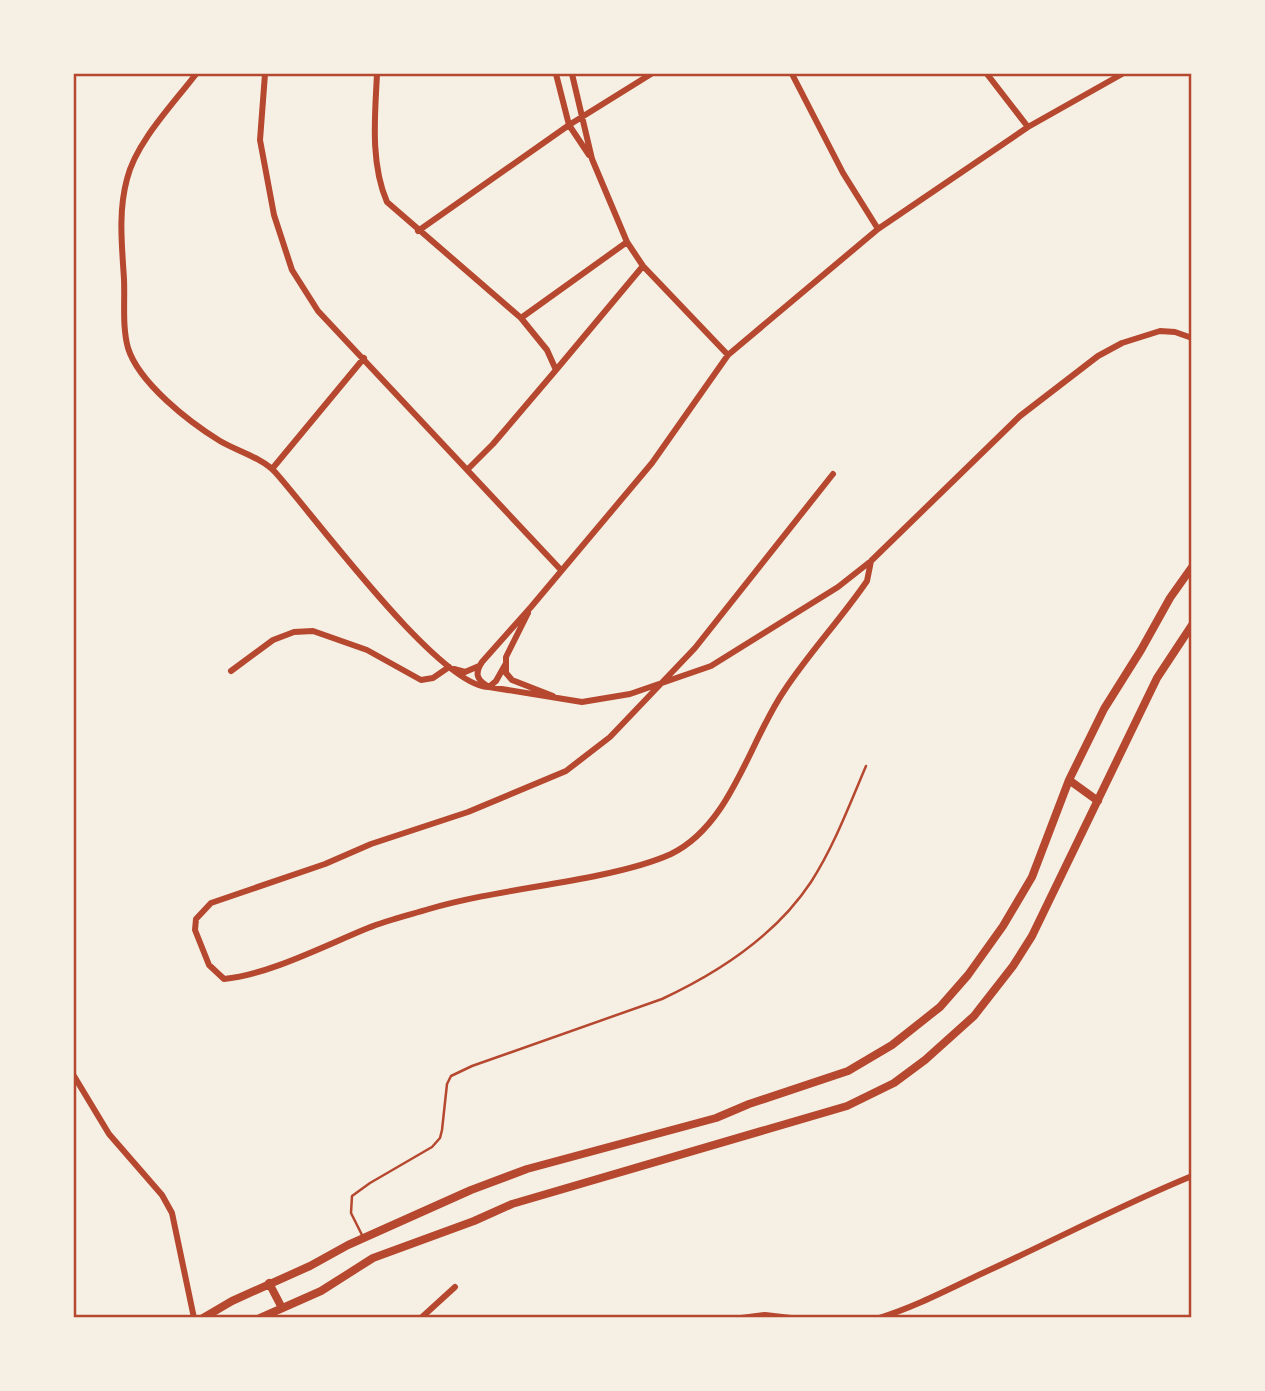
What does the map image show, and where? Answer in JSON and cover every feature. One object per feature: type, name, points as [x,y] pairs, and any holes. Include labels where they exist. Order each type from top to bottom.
[{"type":"main road","points":[[203,1318],[364,1238],[471,1190],[527,1169],[716,1118],[749,1104],[848,1071],[892,1045],[940,1007],[968,975],[1003,926],[1032,877],[1069,780],[1104,709],[1170,598],[1192,567]]},
{"type":"main road","points":[[260,1318],[321,1291],[373,1258],[512,1204],[847,1106],[894,1083],[925,1060],[974,1016],[1013,966],[1032,936],[1157,678],[1192,625]]},
{"type":"main road","points":[[1069,780],[1098,801]]},
{"type":"main road","points":[[270,1283],[282,1308]]},
{"type":"street","points":[[197,74],[145,141],[127,177],[121,233],[124,325],[128,349],[143,373],[181,412],[219,440],[272,469],[397,616],[449,667],[478,686],[582,702],[630,694],[711,666],[838,587],[872,561],[1020,416],[1098,356],[1122,342],[1160,331],[1175,332],[1192,338]]},
{"type":"street","points":[[265,74],[260,140],[274,215],[292,270],[318,312],[561,570]]},
{"type":"street","points":[[377,74],[376,155],[381,187],[387,202],[521,318],[547,350],[556,370]]},
{"type":"street","points":[[556,74],[569,124],[592,159]]},
{"type":"street","points":[[572,74],[592,159],[628,242],[643,266],[728,355]]},
{"type":"street","points":[[418,231],[569,124],[651,74]]},
{"type":"street","points":[[792,74],[848,183],[878,229]]},
{"type":"street","points":[[988,74],[1028,127]]},
{"type":"street","points":[[489,687],[478,678],[480,665],[652,463],[728,355],[878,229],[1028,127],[1122,74]]},
{"type":"street","points":[[521,318],[628,242]]},
{"type":"street","points":[[468,469],[494,444],[643,266]]},
{"type":"street","points":[[272,469],[364,358]]},
{"type":"street","points":[[833,474],[695,648],[610,737],[566,771],[468,812],[211,903],[196,919],[195,930],[209,965],[223,979],[236,978],[427,909],[466,898],[519,891],[619,871],[674,853],[703,829],[721,805],[744,770],[769,714],[867,581],[872,561]]},
{"type":"street","points":[[531,607],[506,657],[506,673],[512,680],[551,695],[582,702]]},
{"type":"street","points":[[231,671],[273,640],[294,632],[313,631],[367,650],[421,680],[433,678],[449,667]]},
{"type":"street","points":[[449,667],[465,672],[480,665]]},
{"type":"street","points":[[489,687],[505,665]]},
{"type":"street","points":[[74,1076],[109,1134],[162,1195],[172,1213],[194,1318]]},
{"type":"street","points":[[879,1318],[920,1303],[1139,1198],[1192,1176]]},
{"type":"street","points":[[421,1318],[455,1287]]},
{"type":"street","points":[[741,1318],[765,1315],[791,1318]]},
{"type":"lane","points":[[364,1238],[351,1213],[352,1196],[432,1147],[440,1138],[447,1084],[451,1076],[472,1066],[662,999],[690,986],[731,961],[764,934],[810,883],[834,840],[866,766]]}]
